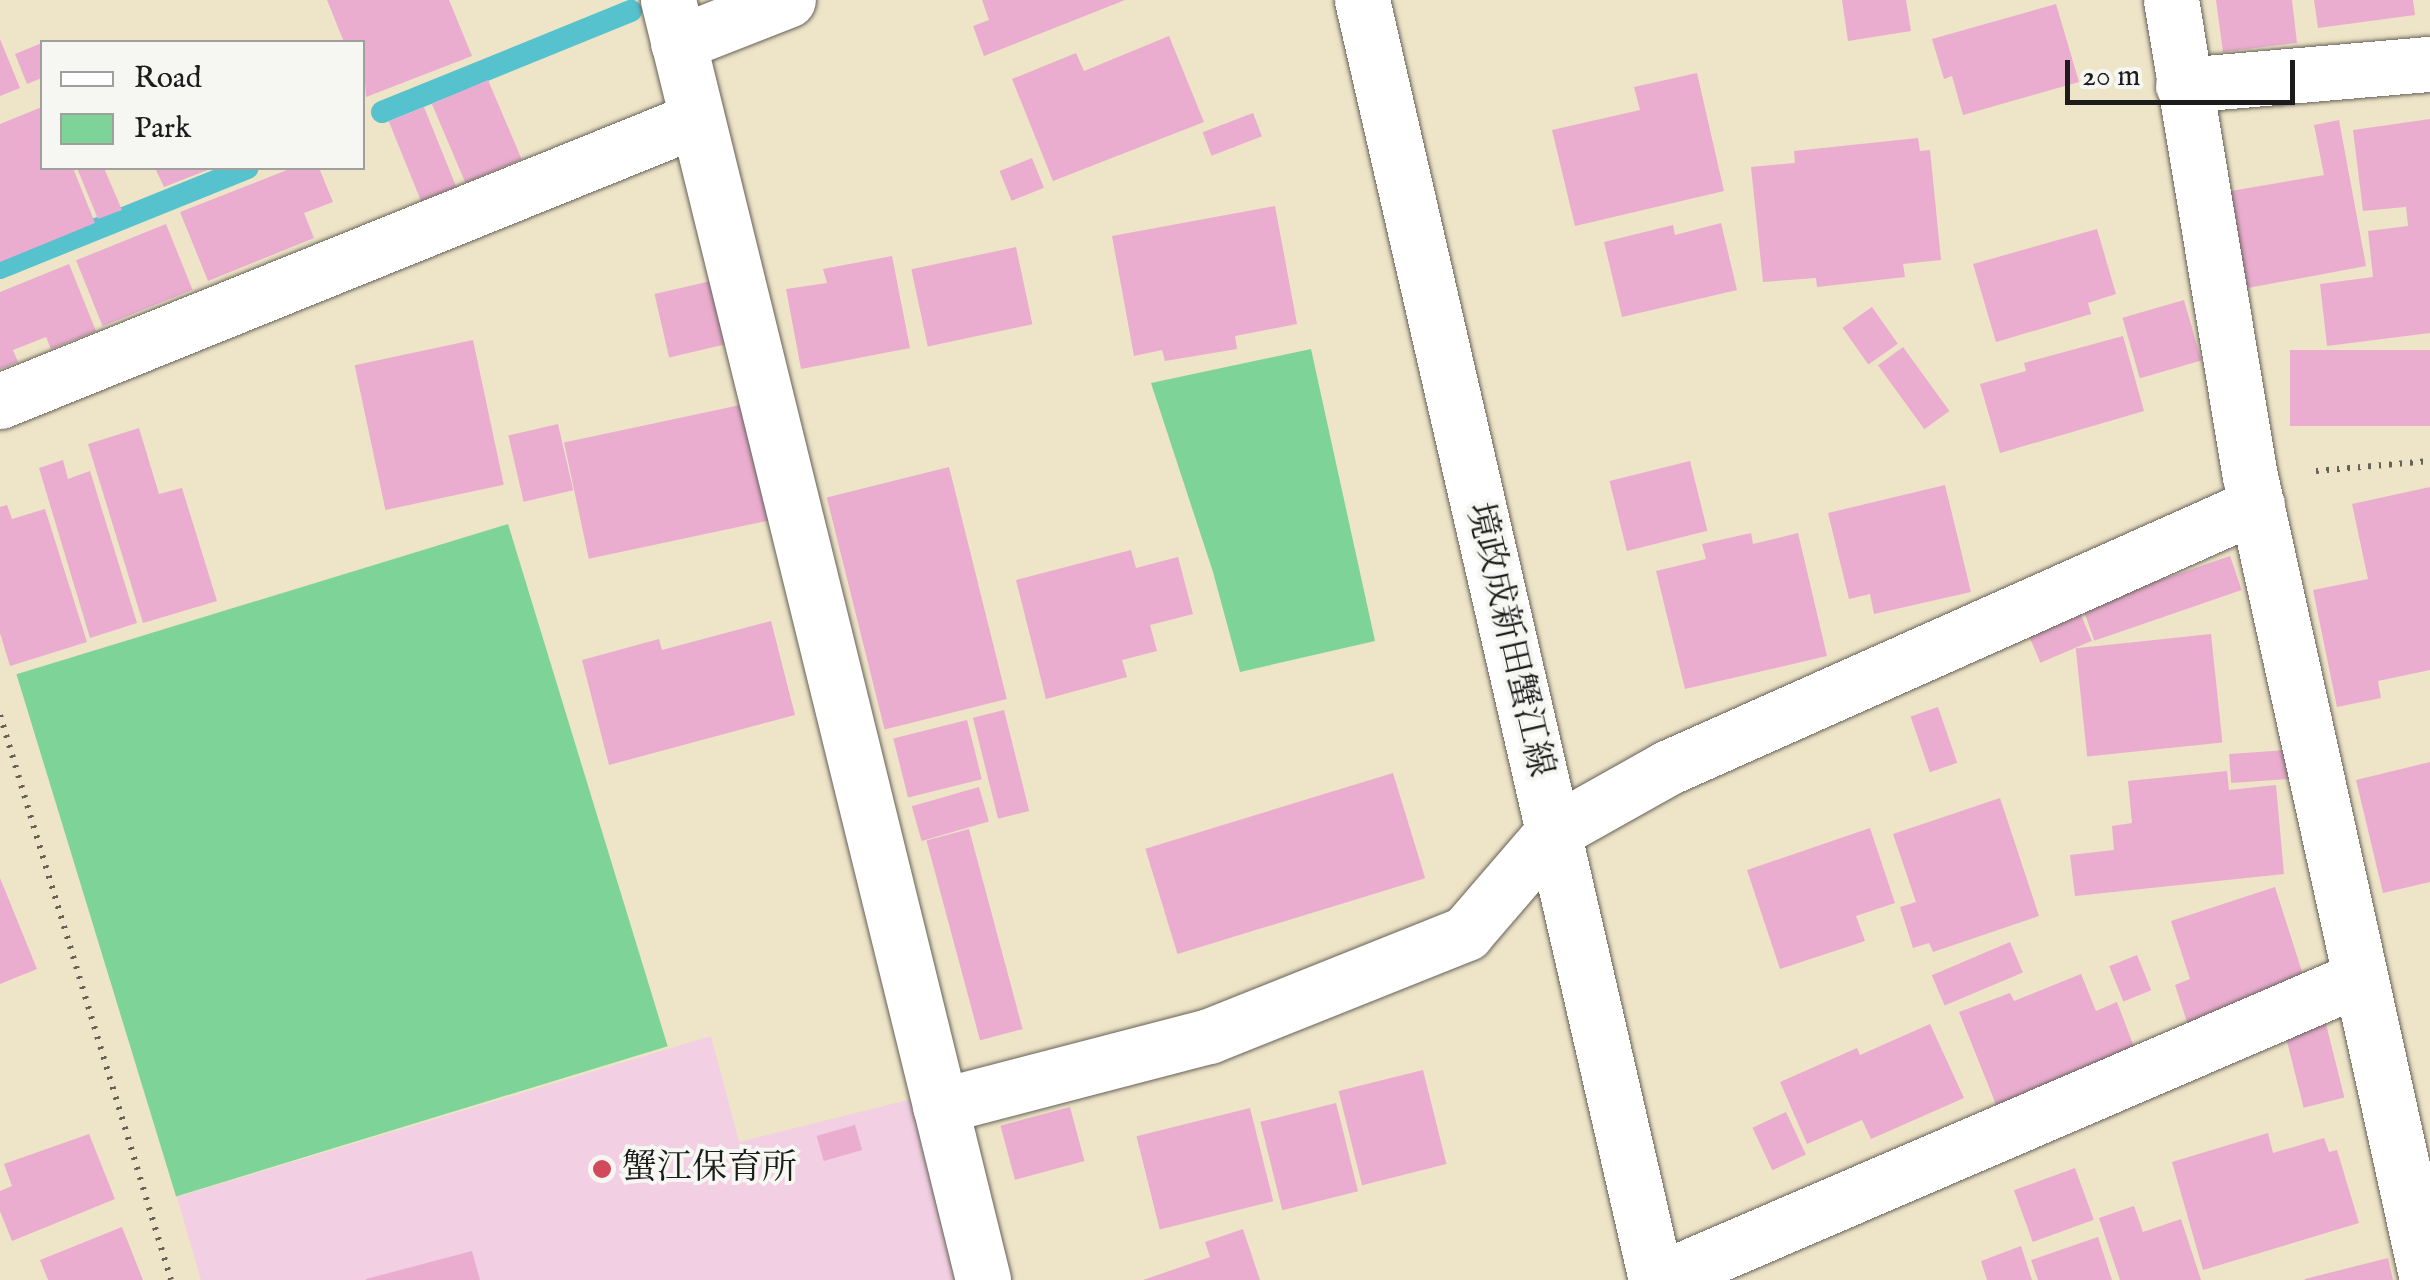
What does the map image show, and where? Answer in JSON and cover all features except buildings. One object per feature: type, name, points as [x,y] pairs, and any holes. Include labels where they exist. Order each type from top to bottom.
[{"type":"street","points":[[788,0],[673,22],[983,1280]]},
{"type":"street","name":"境政成新田蟹江線","points":[[1362,0],[1657,1280]]},
{"type":"street","points":[[2170,0],[2253,491],[2427,1280]]},
{"type":"street","points":[[2183,85],[2430,64]]},
{"type":"street","points":[[0,401],[695,120]]},
{"type":"street","points":[[940,1106],[1209,1036],[1466,932],[1553,832],[1667,768],[2253,491]]},
{"type":"street","points":[[1657,1280],[2360,978]]},
{"type":"path","points":[[2253,491],[2430,461]]},
{"type":"path","points":[[0,715],[170,1280]]},
{"type":"shaded area","name":"蟹江保育所","points":[[711,1036],[739,1142],[920,1097],[964,1280],[201,1280],[177,1197]]},
{"type":"green space","points":[[1311,349],[1375,641],[1240,672],[1213,572],[1151,383]]},
{"type":"green space","points":[[508,524],[668,1046],[176,1196],[16,674]]},
{"type":"waterway","points":[[382,112],[631,11]]},
{"type":"waterway","points":[[0,268],[243,170]]},
{"type":"place","name":"蟹江保育所","points":[[602,1169]]}]
